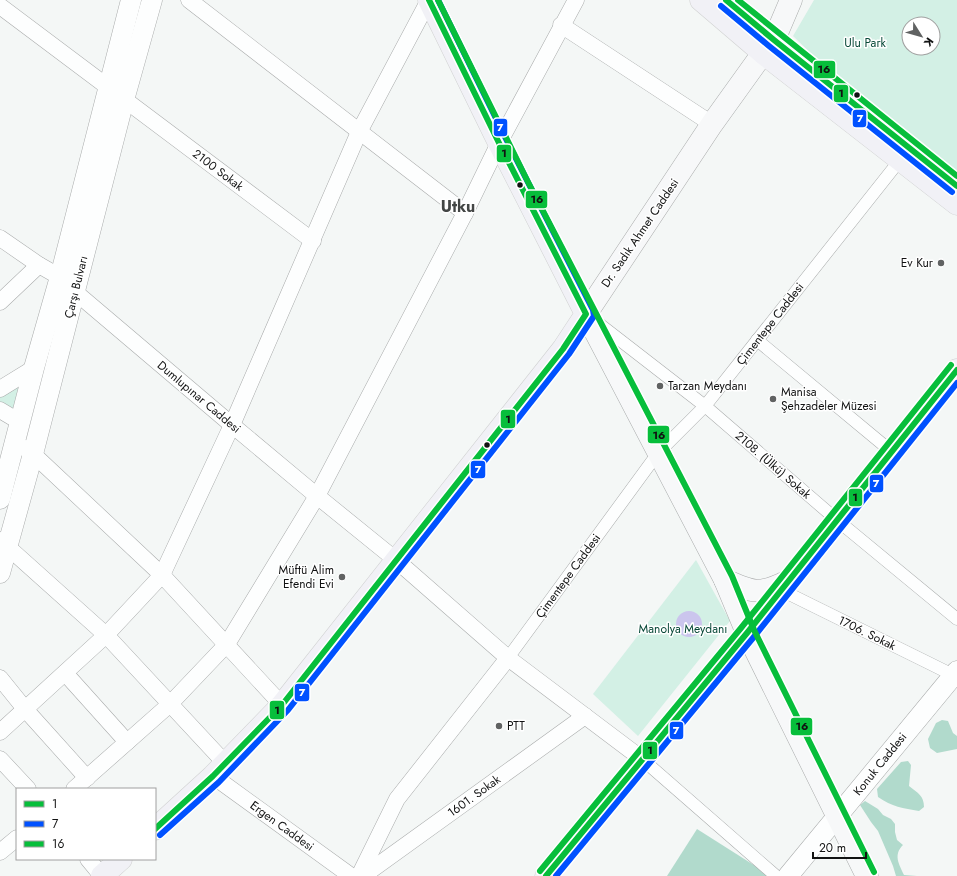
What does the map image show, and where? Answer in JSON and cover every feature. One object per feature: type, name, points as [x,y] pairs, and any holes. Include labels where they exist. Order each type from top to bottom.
[{"type":"main road","points":[[429,0],[499,143],[586,314],[725,580],[747,632],[867,876]]},
{"type":"main road","points":[[701,0],[768,47],[957,186]]},
{"type":"main road","points":[[726,0],[768,47],[900,160],[957,204]]},
{"type":"main road","points":[[768,47],[791,0]]},
{"type":"main road","points":[[768,47],[798,0]]},
{"type":"main road","name":"Dr. Sadık Ahmet Caddesi","points":[[156,828],[219,770],[282,705],[563,349],[712,124],[768,47]]},
{"type":"main road","points":[[546,876],[747,632],[957,370]]},
{"type":"main road","points":[[725,580],[744,588],[761,591],[784,585]]},
{"type":"main road","points":[[102,876],[120,860]]},
{"type":"street","name":"Çarşı Bulvarı","points":[[0,498],[34,368],[60,277],[131,0]]},
{"type":"street","name":"Çarşı Bulvarı","points":[[0,573],[4,543],[33,454],[124,100],[152,0]]},
{"type":"street","points":[[189,0],[465,213]]},
{"type":"street","points":[[0,732],[106,635],[162,575],[232,425],[359,132],[429,0]]},
{"type":"street","points":[[75,788],[170,705],[227,644],[317,496],[465,213],[499,143],[561,25],[576,0]]},
{"type":"street","name":"2100 Sokak","points":[[0,6],[313,241]]},
{"type":"street","points":[[561,25],[712,124]]},
{"type":"street","name":"Çimentepe Caddesi","points":[[508,658],[658,453],[705,406],[900,160]]},
{"type":"street","name":"Dumlupınar Caddesi","points":[[0,238],[39,265],[60,277],[74,291],[232,425],[396,560],[508,658],[642,759]]},
{"type":"street","points":[[0,302],[39,265]]},
{"type":"street","name":"2108. (Ülkü) Sokak","points":[[586,314],[705,406],[837,520],[957,620]]},
{"type":"street","points":[[757,340],[892,452]]},
{"type":"street","points":[[0,389],[34,368]]},
{"type":"street","points":[[0,410],[20,422]]},
{"type":"street","points":[[15,441],[33,454],[162,575],[282,705]]},
{"type":"street","name":"Ergen Caddesi","points":[[4,543],[106,635],[170,705],[219,770],[351,876]]},
{"type":"street","name":"1706. Sokak","points":[[784,585],[955,673]]},
{"type":"street","points":[[359,876],[397,799],[508,658]]},
{"type":"street","points":[[65,673],[127,742]]},
{"type":"street","name":"Konuk Caddesi","points":[[788,876],[955,673]]},
{"type":"street","points":[[0,678],[25,709],[87,778]]},
{"type":"street","name":"1601. Sokak","points":[[363,876],[585,716]]},
{"type":"street","points":[[0,759],[27,788]]},
{"type":"street","points":[[642,759],[776,876]]},
{"type":"street","points":[[0,852],[16,839]]},
{"type":"street","points":[[89,860],[102,876]]},
{"type":"green space","name":"Ulu Park","points":[[814,0],[957,0],[957,175],[824,66],[793,36]]},
{"type":"green space","points":[[33,368],[19,421],[0,409],[0,389]]},
{"type":"green space","name":"Manolya Meydanı","points":[[696,560],[730,621],[638,736],[593,694]]},
{"type":"green space","points":[[942,720],[948,721],[953,733],[957,736],[957,749],[937,753],[930,748],[928,739],[936,723]]},
{"type":"green space","points":[[908,761],[911,765],[909,786],[920,795],[924,803],[924,807],[919,811],[893,805],[878,797],[877,789],[901,762]]},
{"type":"green space","points":[[865,801],[878,809],[895,824],[897,840],[903,845],[898,852],[900,867],[904,875],[917,876],[896,876],[878,831],[860,805]]},
{"type":"green space","points":[[697,829],[771,876],[667,876]]},
{"type":"shaded area","points":[[689,611],[698,615],[702,624],[698,633],[689,637],[680,633],[676,624],[680,615]]},
{"type":"transit line","name":"1","points":[[156,828],[213,776],[282,705],[563,349],[586,314],[499,143],[429,0]]},
{"type":"transit line","name":"7","points":[[160,835],[219,782],[288,710],[569,354],[594,316],[593,310],[506,139],[438,0]]},
{"type":"transit line","name":"16","points":[[438,0],[528,182],[732,576],[754,630],[874,872]]},
{"type":"transit line","name":"1","points":[[726,0],[957,186]]},
{"type":"transit line","name":"16","points":[[738,0],[957,176]]},
{"type":"transit line","name":"7","points":[[721,6],[952,192]]},
{"type":"transit line","name":"16","points":[[540,871],[741,628],[951,365]]},
{"type":"transit line","name":"1","points":[[546,876],[747,633],[957,370]]},
{"type":"transit line","name":"7","points":[[556,876],[753,638],[957,383]]},
{"type":"place","name":"Ev Kur","points":[[941,263]]},
{"type":"place","name":"Tarzan Meydanı","points":[[660,386]]},
{"type":"place","name":"Manisa Şehzadeler Müzesi","points":[[773,399]]},
{"type":"place","name":"Müftü Alim Efendi Evi","points":[[342,577]]},
{"type":"place","name":"PTT","points":[[499,726]]},
{"type":"district","name":"Utku","points":[[458,206]]}]
